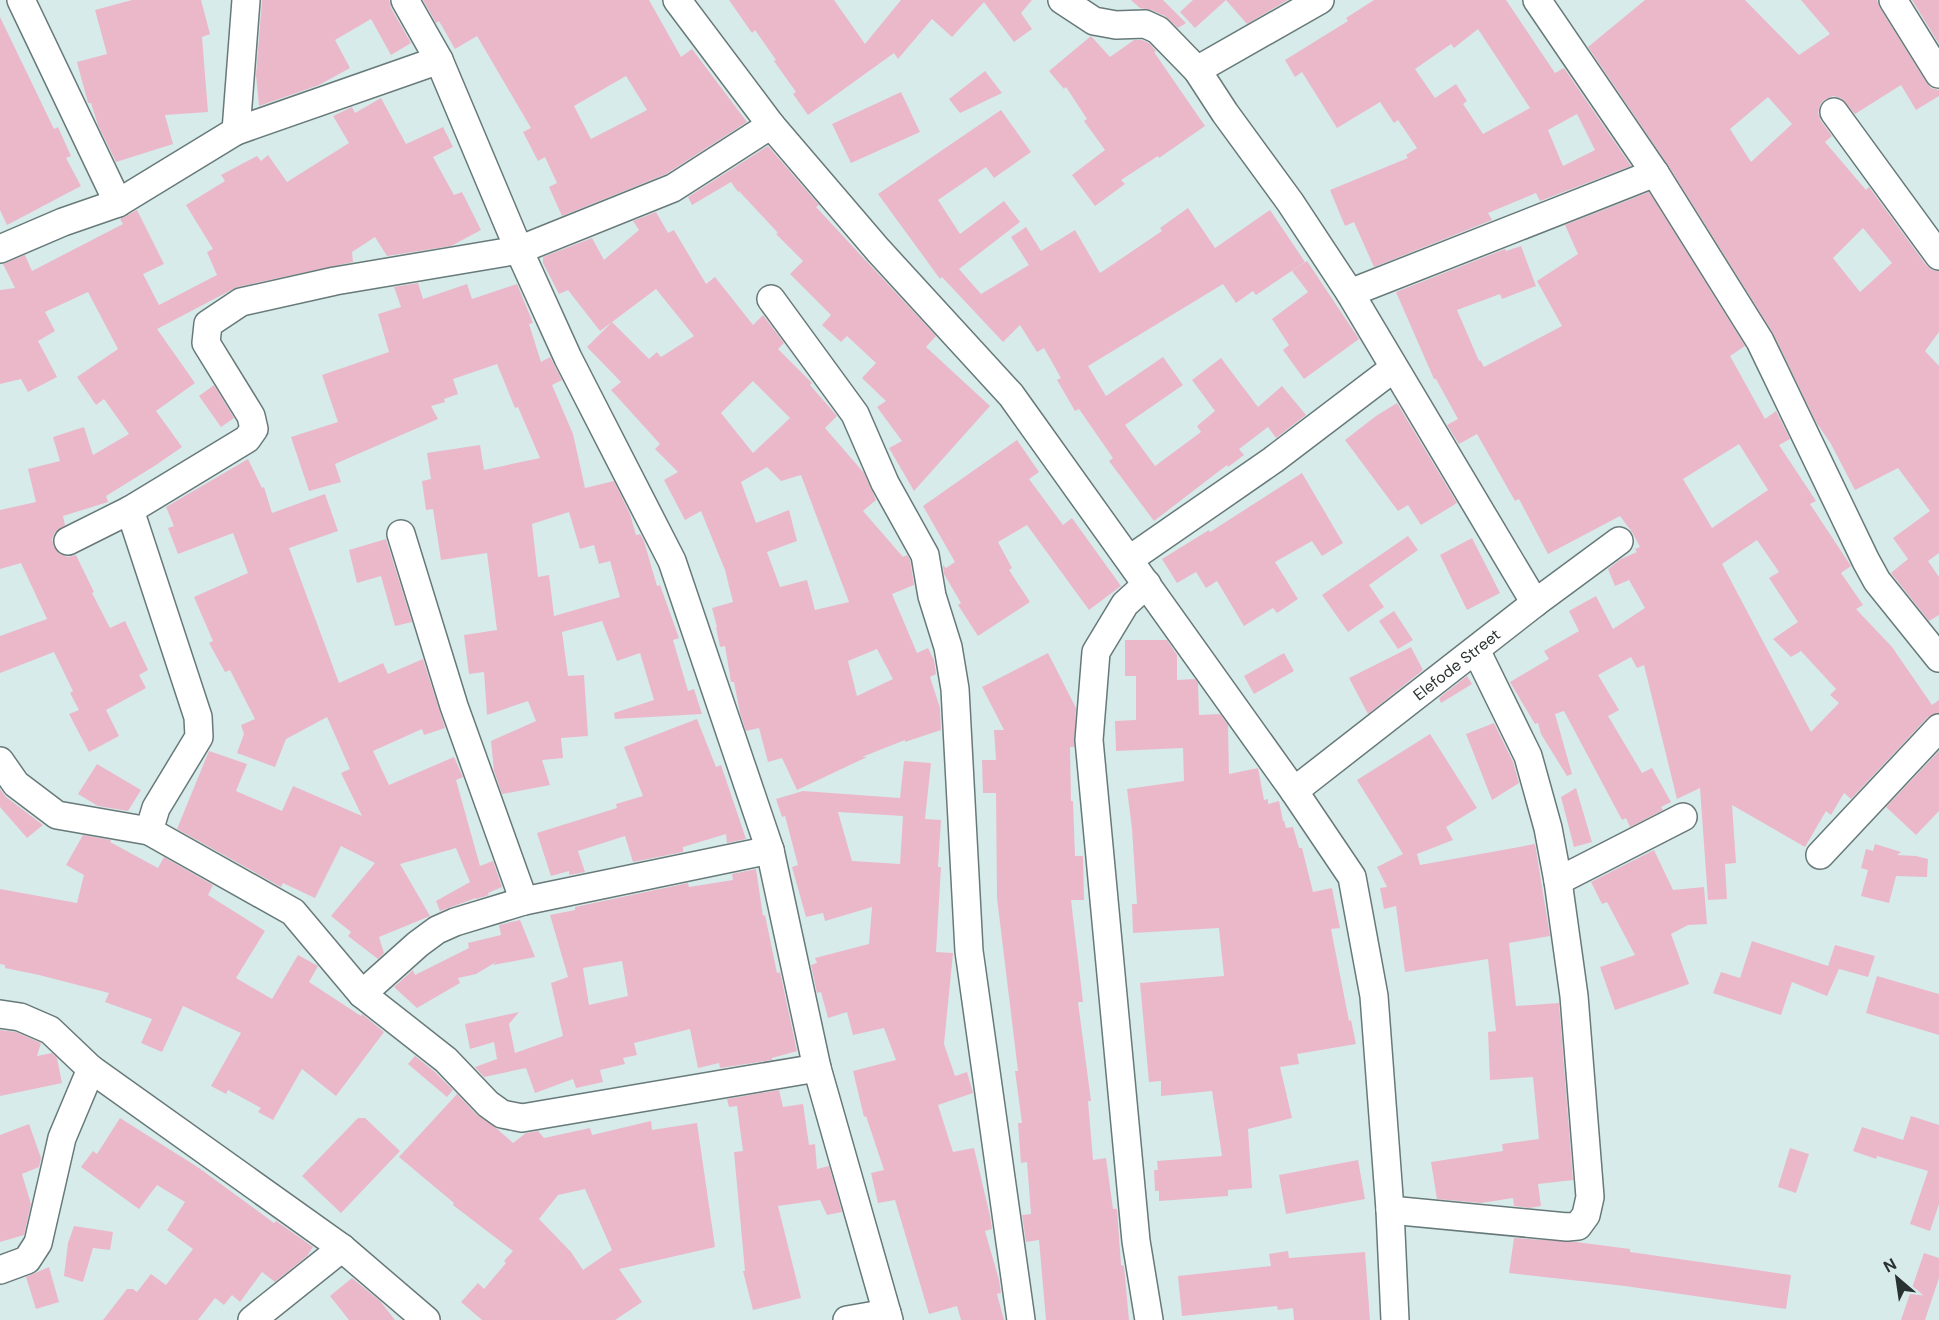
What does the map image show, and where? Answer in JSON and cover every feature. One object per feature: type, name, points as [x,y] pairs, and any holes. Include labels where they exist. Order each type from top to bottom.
[{"type":"street","points":[[21,0],[118,203]]},
{"type":"street","points":[[236,131],[246,0]]},
{"type":"street","points":[[405,0],[439,60],[519,250],[568,358],[672,561],[770,850],[817,1068],[888,1316],[847,1320]]},
{"type":"street","points":[[677,0],[771,125],[879,250],[1011,395],[1148,584],[1353,877],[1374,996],[1390,1210],[1395,1320]]},
{"type":"street","points":[[1062,0],[1094,21],[1116,26],[1145,24],[1158,30],[1197,70],[1225,113],[1290,202],[1350,293],[1535,603]]},
{"type":"street","points":[[1537,0],[1655,173],[1760,341],[1877,581],[1939,658]]},
{"type":"street","points":[[1893,0],[1939,74]]},
{"type":"street","points":[[1197,70],[1311,2]]},
{"type":"street","points":[[0,249],[63,222],[118,203],[236,131],[439,60]]},
{"type":"street","points":[[1834,112],[1939,256]]},
{"type":"street","points":[[68,541],[130,510],[247,439],[254,429],[251,416],[206,343],[208,324],[241,302],[335,281],[519,250],[673,188],[771,125]]},
{"type":"street","points":[[1350,293],[1655,173]]},
{"type":"street","points":[[771,298],[855,414],[885,483],[925,555],[932,596],[948,647],[955,689],[969,951],[1021,1320]]},
{"type":"street","points":[[1130,559],[1273,460],[1394,368]]},
{"type":"street","points":[[130,510],[198,717],[199,737],[156,808],[148,831]]},
{"type":"street","points":[[401,534],[454,706],[524,901]]},
{"type":"street","name":"Elefode Street","points":[[1294,791],[1535,603],[1619,541]]},
{"type":"street","points":[[1148,584],[1125,604],[1096,652],[1089,740],[1136,1241],[1149,1320]]},
{"type":"street","points":[[1390,1210],[1568,1227],[1578,1226],[1586,1215],[1590,1197],[1574,996],[1548,828],[1528,756],[1476,650]]},
{"type":"street","points":[[1820,855],[1939,728]]},
{"type":"street","points":[[0,762],[16,784],[57,815],[148,831],[293,912],[362,994],[446,1060],[489,1104],[502,1114],[522,1118],[817,1068]]},
{"type":"street","points":[[1558,881],[1683,817]]},
{"type":"street","points":[[362,994],[418,944],[437,930],[455,922],[524,901],[770,850]]},
{"type":"street","points":[[0,1014],[20,1017],[50,1030],[91,1069],[342,1248],[426,1320]]},
{"type":"street","points":[[0,1270],[27,1260],[38,1243],[62,1138],[91,1069]]},
{"type":"street","points":[[252,1320],[342,1248]]},
{"type":"building","points":[[132,0],[201,0],[210,34],[202,37],[208,112],[165,115],[173,144],[116,162],[98,125],[91,103],[88,103],[77,62],[107,54],[95,10]]},
{"type":"building","points":[[262,0],[389,0],[391,8],[411,43],[391,55],[371,19],[335,40],[350,68],[319,85],[259,106],[256,75]]},
{"type":"building","points":[[423,0],[649,0],[681,57],[692,49],[747,122],[666,174],[562,216],[549,187],[557,183],[545,157],[538,161],[523,132],[531,128],[477,36],[455,49],[439,21],[436,23]],"holes":[[[626,76],[647,110],[591,139],[574,106]]]},
{"type":"building","points":[[729,0],[834,0],[865,44],[901,0],[1032,0],[1021,13],[1032,29],[1014,42],[984,2],[952,37],[932,19],[898,59],[894,53],[808,115],[793,94],[796,92],[774,61],[776,60],[755,30],[752,33]]},
{"type":"building","points":[[1131,0],[1163,0],[1186,23],[1178,28],[1165,16],[1140,8]]},
{"type":"building","points":[[1193,0],[1226,0],[1195,28],[1180,12]]},
{"type":"building","points":[[1226,0],[1288,0],[1247,24]]},
{"type":"building","points":[[1374,0],[1506,0],[1555,73],[1564,68],[1631,166],[1540,201],[1536,193],[1488,213],[1492,220],[1374,267],[1354,222],[1345,226],[1330,190],[1408,158],[1406,155],[1417,148],[1398,120],[1394,123],[1380,102],[1337,128],[1302,72],[1295,77],[1285,60],[1348,21],[1346,18]],"holes":[[[1478,29],[1530,108],[1483,134],[1463,104],[1467,101],[1456,84],[1435,98],[1415,69],[1451,44],[1454,48]],[[1577,114],[1595,150],[1563,166],[1548,130]]]},
{"type":"building","points":[[1645,0],[1745,0],[1799,55],[1830,34],[1801,0],[1877,0],[1926,82],[1931,88],[1939,90],[1939,96],[1916,110],[1901,85],[1855,114],[1841,98],[1833,96],[1824,100],[1818,113],[1832,136],[1825,142],[1866,190],[1869,187],[1926,265],[1932,270],[1939,271],[1939,332],[1925,351],[1939,366],[1939,553],[1928,561],[1939,577],[1939,615],[1929,621],[1891,573],[1908,559],[1893,538],[1930,511],[1898,468],[1855,490],[1831,444],[1816,422],[1773,333],[1668,165],[1588,47]],"holes":[[[1768,97],[1792,124],[1751,162],[1730,129]],[[1863,228],[1892,263],[1860,292],[1833,258]]]},
{"type":"building","points":[[1912,0],[1939,0],[1939,44]]},
{"type":"building","points":[[0,17],[54,129],[58,127],[71,156],[66,158],[81,186],[7,225],[0,210]]},
{"type":"building","points":[[1091,36],[1110,57],[1134,40],[1149,43],[1205,126],[1159,158],[1158,156],[1121,180],[1125,184],[1095,206],[1072,175],[1105,150],[1084,121],[1087,119],[1066,87],[1064,89],[1049,71]]},
{"type":"building","points":[[985,71],[1002,93],[960,113],[949,99]]},
{"type":"building","points":[[901,92],[920,132],[851,163],[832,124]]},
{"type":"building","points":[[381,98],[406,144],[443,127],[453,147],[433,157],[454,195],[462,192],[481,230],[451,246],[387,256],[375,237],[352,252],[353,262],[237,287],[157,329],[195,383],[156,411],[182,447],[106,496],[108,502],[63,516],[65,525],[55,532],[52,539],[54,547],[60,554],[68,557],[76,555],[110,628],[125,621],[148,670],[139,675],[146,688],[106,710],[119,736],[89,752],[69,714],[79,710],[70,693],[73,691],[54,652],[0,673],[0,636],[47,619],[21,563],[0,569],[0,510],[36,502],[28,469],[60,461],[53,437],[84,427],[93,455],[129,434],[104,399],[96,405],[77,377],[118,349],[88,292],[45,312],[55,331],[38,341],[57,377],[28,392],[21,379],[0,384],[0,290],[15,288],[3,264],[25,255],[32,271],[123,224],[120,219],[137,210],[164,264],[143,274],[159,305],[217,275],[207,252],[213,249],[186,205],[225,181],[221,175],[257,156],[261,161],[268,155],[287,182],[349,143],[333,116],[352,107],[355,113]]},
{"type":"building","points":[[1001,110],[1031,152],[994,178],[986,167],[938,200],[960,234],[1004,201],[1020,222],[959,269],[981,294],[1029,265],[1011,237],[1026,227],[1041,251],[1075,230],[1100,273],[1162,231],[1160,228],[1188,208],[1215,248],[1270,210],[1305,262],[1256,295],[1253,291],[1236,303],[1223,284],[1088,366],[1106,396],[1163,357],[1183,385],[1125,425],[1155,466],[1201,432],[1197,426],[1215,411],[1192,380],[1221,358],[1258,407],[1282,386],[1306,415],[1276,438],[1268,427],[1239,449],[1244,455],[1228,467],[1227,465],[1154,521],[1109,461],[1113,458],[1079,409],[1075,411],[1057,380],[1061,378],[1044,348],[1037,352],[1020,325],[1003,342],[942,277],[940,279],[878,194]]},
{"type":"building","points":[[768,146],[819,205],[816,207],[936,336],[926,347],[990,406],[914,491],[889,448],[902,441],[877,407],[886,401],[862,378],[876,363],[847,336],[841,342],[822,325],[831,315],[790,274],[803,261],[731,182],[692,205],[688,197]]},
{"type":"building","points":[[1649,192],[1745,346],[1730,356],[1765,419],[1776,411],[1790,439],[1779,445],[1816,501],[1810,504],[1851,566],[1841,573],[1863,605],[1856,609],[1892,647],[1932,705],[1939,700],[1939,713],[1928,717],[1851,799],[1844,793],[1831,815],[1826,811],[1805,847],[1732,805],[1736,863],[1725,864],[1727,899],[1708,900],[1700,788],[1677,799],[1644,665],[1637,668],[1631,657],[1598,675],[1619,710],[1608,716],[1642,773],[1652,768],[1671,802],[1661,807],[1663,810],[1630,827],[1626,818],[1622,820],[1564,711],[1555,714],[1572,774],[1567,776],[1541,734],[1538,723],[1535,724],[1510,682],[1549,659],[1544,651],[1579,631],[1569,611],[1596,596],[1613,629],[1645,608],[1629,580],[1615,586],[1608,569],[1621,559],[1637,552],[1635,549],[1640,547],[1632,532],[1620,516],[1548,554],[1519,499],[1515,501],[1477,434],[1459,444],[1447,425],[1458,419],[1434,379],[1396,292],[1505,249],[1506,251],[1521,246],[1536,286],[1502,299],[1500,294],[1457,310],[1479,361],[1484,367],[1562,326],[1537,281],[1578,254],[1565,225]],"holes":[[[1739,444],[1768,490],[1712,528],[1683,479]],[[1757,540],[1779,572],[1769,578],[1798,622],[1773,639],[1791,657],[1801,651],[1836,689],[1830,695],[1839,703],[1811,732],[1722,564]]]},
{"type":"building","points":[[656,212],[668,233],[674,230],[706,284],[715,277],[753,325],[763,315],[784,343],[778,349],[812,383],[810,385],[837,416],[825,428],[864,473],[876,500],[863,511],[903,557],[907,555],[910,560],[914,585],[892,594],[917,653],[928,648],[934,660],[936,674],[930,677],[940,708],[941,730],[905,742],[905,740],[862,757],[867,757],[797,790],[782,758],[768,762],[759,728],[746,731],[734,682],[731,682],[725,646],[720,647],[712,608],[733,602],[725,570],[701,511],[685,520],[664,480],[678,472],[655,449],[660,444],[611,390],[621,382],[587,347],[612,322],[600,331],[568,290],[559,294],[543,263],[543,257],[592,238],[604,260],[639,230],[633,221]],"holes":[[[656,289],[694,336],[661,357],[657,352],[649,359],[612,322]],[[753,381],[790,418],[753,453],[721,413]],[[767,467],[781,481],[801,475],[849,602],[815,610],[807,580],[780,587],[767,552],[797,541],[789,510],[756,523],[741,482]],[[877,649],[893,679],[857,696],[848,661]]]},
{"type":"building","points":[[1307,261],[1359,339],[1304,379],[1283,350],[1289,345],[1272,319],[1308,292],[1292,271]]},
{"type":"building","points":[[418,283],[423,299],[467,284],[472,299],[517,284],[533,323],[529,324],[541,362],[550,357],[562,380],[552,385],[573,434],[585,488],[614,481],[630,514],[636,535],[640,534],[644,541],[657,586],[660,585],[679,638],[673,640],[688,691],[694,689],[702,714],[615,719],[614,713],[654,700],[640,653],[617,661],[602,621],[562,632],[568,676],[584,675],[588,736],[561,738],[563,758],[542,760],[550,785],[502,794],[494,771],[491,741],[536,721],[528,701],[487,715],[484,672],[469,674],[464,635],[497,630],[487,553],[441,560],[433,509],[426,510],[422,481],[431,479],[427,453],[480,445],[484,470],[540,458],[518,407],[515,408],[497,364],[453,379],[458,394],[444,399],[445,402],[431,406],[438,419],[335,464],[341,482],[309,491],[291,437],[338,422],[322,375],[389,352],[378,314],[401,307],[394,287]],"holes":[[[569,512],[580,549],[594,545],[599,564],[610,561],[620,597],[554,616],[549,575],[538,577],[532,524]]]},
{"type":"building","points":[[214,385],[234,418],[221,427],[199,396]]},
{"type":"building","points":[[1397,403],[1457,503],[1421,525],[1408,505],[1398,511],[1345,440]]},
{"type":"building","points":[[1017,440],[1039,472],[1029,479],[1063,525],[1072,518],[1121,586],[1089,610],[1027,525],[998,542],[1012,568],[1009,570],[1030,602],[978,636],[958,605],[961,603],[944,574],[943,565],[946,568],[955,562],[923,506]]},
{"type":"building","points":[[248,459],[262,488],[264,487],[272,513],[325,494],[338,531],[289,548],[339,683],[383,663],[388,674],[423,659],[445,728],[424,735],[422,729],[373,751],[389,785],[454,757],[463,777],[456,780],[480,866],[493,861],[502,887],[488,893],[489,895],[440,911],[436,901],[470,882],[456,848],[400,864],[430,916],[379,937],[384,953],[378,959],[348,936],[351,932],[331,916],[375,863],[341,846],[315,898],[283,883],[281,887],[177,829],[209,751],[247,764],[236,791],[282,811],[293,786],[362,816],[341,773],[350,769],[327,717],[286,739],[275,767],[237,753],[244,734],[241,725],[255,719],[230,670],[225,672],[209,643],[213,641],[194,597],[248,573],[233,533],[178,554],[168,528],[174,526],[166,507]]},
{"type":"building","points":[[1302,473],[1343,543],[1322,556],[1312,541],[1275,562],[1298,599],[1277,613],[1273,608],[1244,626],[1217,581],[1206,588],[1196,572],[1177,583],[1162,559],[1209,530],[1210,532]]},
{"type":"building","points":[[1408,536],[1418,550],[1369,585],[1384,607],[1348,632],[1322,595]]},
{"type":"building","points":[[1472,538],[1500,593],[1467,610],[1440,555]]},
{"type":"building","points":[[386,539],[412,622],[395,626],[381,576],[357,583],[349,550]]},
{"type":"building","points":[[1394,611],[1413,640],[1398,649],[1379,621]]},
{"type":"building","points":[[1125,640],[1167,640],[1177,655],[1177,680],[1195,679],[1198,683],[1199,715],[1220,714],[1228,725],[1229,774],[1258,768],[1264,800],[1268,799],[1268,804],[1279,801],[1286,828],[1293,827],[1299,848],[1302,848],[1313,892],[1332,888],[1340,928],[1331,929],[1349,1021],[1351,1020],[1356,1044],[1297,1054],[1299,1064],[1280,1067],[1292,1118],[1248,1129],[1252,1188],[1228,1190],[1228,1196],[1159,1201],[1159,1191],[1155,1191],[1154,1170],[1158,1170],[1157,1161],[1222,1156],[1212,1091],[1161,1096],[1161,1081],[1149,1082],[1140,983],[1224,976],[1219,928],[1133,933],[1132,904],[1137,904],[1127,789],[1184,781],[1183,748],[1116,751],[1115,721],[1136,720],[1136,676],[1125,676]]},
{"type":"building","points":[[1411,647],[1423,670],[1368,714],[1349,678]]},
{"type":"building","points":[[1048,653],[1076,708],[1074,747],[1070,747],[1071,801],[1073,801],[1075,856],[1083,856],[1084,900],[1071,900],[1083,1002],[1078,1002],[1091,1101],[1088,1101],[1093,1160],[1106,1158],[1113,1209],[1117,1209],[1121,1265],[1124,1266],[1129,1320],[1046,1320],[1039,1240],[1026,1242],[1022,1215],[1031,1214],[1027,1162],[1021,1163],[1018,1123],[1022,1123],[1015,1071],[1018,1071],[997,898],[996,793],[983,793],[982,760],[996,760],[994,730],[1004,730],[982,687]]},
{"type":"building","points":[[1284,653],[1294,671],[1254,694],[1244,676]]},
{"type":"building","points":[[1467,676],[1472,684],[1441,703],[1439,698]]},
{"type":"building","points":[[697,719],[716,767],[721,765],[746,839],[727,843],[726,834],[683,847],[683,852],[633,862],[625,836],[578,851],[585,872],[569,875],[569,871],[551,876],[537,833],[617,808],[616,804],[643,796],[624,747]]},
{"type":"building","points":[[1494,723],[1513,762],[1519,783],[1492,800],[1466,734]]},
{"type":"building","points":[[1430,734],[1477,808],[1446,827],[1453,840],[1417,854],[1420,865],[1535,844],[1550,936],[1509,943],[1516,1006],[1559,1003],[1573,1180],[1538,1184],[1541,1206],[1529,1208],[1514,1206],[1513,1198],[1481,1203],[1437,1199],[1431,1162],[1503,1151],[1502,1144],[1539,1139],[1533,1077],[1490,1080],[1488,1032],[1496,1031],[1488,959],[1405,972],[1396,906],[1384,909],[1380,888],[1387,887],[1377,867],[1403,854],[1357,780]]},
{"type":"building","points":[[1939,751],[1939,811],[1916,835],[1886,807]]},
{"type":"building","points":[[904,761],[931,763],[925,819],[941,820],[936,952],[953,953],[944,1044],[955,1076],[967,1072],[973,1093],[938,1105],[953,1152],[974,1148],[990,1216],[992,1229],[985,1231],[999,1280],[1001,1293],[997,1294],[1004,1320],[961,1320],[957,1306],[929,1314],[895,1200],[878,1203],[871,1173],[884,1170],[866,1116],[864,1117],[853,1071],[896,1060],[884,1028],[853,1035],[847,1012],[828,1018],[821,992],[817,993],[811,965],[817,963],[815,958],[869,944],[872,907],[825,921],[823,913],[806,917],[792,867],[798,865],[785,816],[782,817],[776,799],[803,791],[900,798]],"holes":[[[838,812],[903,816],[900,864],[852,861]]]},
{"type":"building","points":[[97,764],[141,790],[128,811],[98,806],[78,794]]},
{"type":"building","points":[[1576,788],[1592,842],[1574,847],[1561,797]]},
{"type":"building","points":[[0,789],[6,797],[43,825],[27,838],[0,807]]},
{"type":"building","points":[[83,835],[111,840],[110,842],[158,868],[164,857],[213,885],[208,895],[265,931],[236,978],[272,999],[298,955],[318,966],[309,982],[361,1016],[362,1014],[384,1032],[336,1096],[302,1069],[273,1120],[258,1112],[261,1108],[228,1090],[226,1094],[211,1086],[241,1033],[183,1006],[162,1052],[141,1043],[152,1019],[105,1002],[109,993],[5,968],[5,965],[0,964],[0,889],[77,903],[84,875],[66,865]]},
{"type":"building","points":[[1875,844],[1901,852],[1897,855],[1928,859],[1927,877],[1896,876],[1889,903],[1861,896],[1868,870],[1861,868],[1866,849],[1873,851]]},
{"type":"building","points":[[1654,850],[1673,890],[1704,887],[1707,924],[1688,925],[1671,934],[1689,984],[1615,1010],[1600,967],[1635,955],[1607,902],[1602,904],[1591,882]]},
{"type":"building","points":[[756,869],[763,916],[765,915],[777,973],[780,972],[797,1051],[772,1058],[772,1060],[720,1068],[719,1063],[698,1068],[690,1029],[634,1043],[637,1055],[623,1058],[625,1064],[600,1070],[603,1082],[576,1088],[573,1079],[535,1093],[526,1068],[484,1077],[475,1067],[497,1059],[494,1042],[470,1049],[465,1024],[519,1012],[509,1024],[515,1053],[563,1036],[551,983],[568,977],[550,915],[575,910],[575,907],[688,883],[689,887],[733,880],[732,874]],"holes":[[[622,961],[628,996],[589,1005],[583,968]]]},
{"type":"building","points":[[520,920],[535,957],[493,965],[496,962],[476,974],[458,978],[460,983],[417,1008],[394,987],[413,970],[415,975],[469,948],[468,943],[501,935],[499,925]]},
{"type":"building","points":[[1752,941],[1828,966],[1835,945],[1875,956],[1868,977],[1832,967],[1839,969],[1827,996],[1792,982],[1781,1015],[1713,993],[1721,972],[1740,978]]},
{"type":"building","points":[[1877,976],[1939,994],[1939,1035],[1866,1013]]},
{"type":"building","points":[[0,1030],[16,1032],[41,1043],[37,1056],[52,1053],[57,1058],[62,1083],[0,1096]]},
{"type":"building","points":[[415,1056],[453,1090],[447,1097],[408,1064]]},
{"type":"building","points":[[779,1090],[783,1107],[803,1104],[809,1145],[815,1144],[817,1169],[829,1166],[842,1212],[827,1215],[820,1200],[778,1206],[801,1298],[753,1310],[743,1271],[745,1271],[734,1152],[743,1151],[737,1106],[729,1107],[727,1099]]},
{"type":"building","points":[[457,1094],[477,1115],[513,1143],[526,1133],[538,1131],[544,1138],[590,1128],[592,1135],[651,1121],[652,1130],[697,1123],[715,1247],[619,1269],[642,1302],[615,1320],[482,1320],[461,1302],[478,1283],[484,1289],[513,1251],[453,1205],[454,1203],[399,1157]],"holes":[[[585,1189],[612,1250],[583,1270],[571,1252],[539,1219],[558,1195]]]},
{"type":"building","points":[[1911,1116],[1939,1125],[1939,1204],[1930,1231],[1910,1224],[1928,1171],[1877,1156],[1876,1159],[1853,1151],[1862,1127],[1903,1140]]},
{"type":"building","points":[[120,1118],[199,1168],[274,1223],[276,1221],[313,1247],[307,1256],[275,1282],[262,1272],[240,1302],[232,1295],[224,1305],[215,1298],[198,1320],[103,1320],[127,1289],[137,1292],[151,1274],[166,1285],[193,1249],[167,1230],[185,1202],[157,1185],[139,1209],[81,1167],[93,1151],[97,1154]]},
{"type":"building","points":[[358,1118],[365,1118],[400,1151],[341,1213],[302,1176]]},
{"type":"building","points":[[29,1124],[41,1158],[39,1167],[22,1174],[31,1204],[24,1235],[0,1242],[0,1135]]},
{"type":"building","points":[[1790,1148],[1809,1154],[1796,1193],[1778,1187]]},
{"type":"building","points":[[1358,1160],[1365,1199],[1286,1214],[1279,1175]]},
{"type":"building","points":[[74,1226],[113,1232],[110,1250],[93,1248],[83,1282],[64,1276],[68,1243]]},
{"type":"building","points":[[1514,1238],[1576,1242],[1630,1249],[1630,1252],[1791,1275],[1786,1309],[1625,1286],[1509,1273]]},
{"type":"building","points":[[1288,1251],[1289,1258],[1365,1252],[1370,1320],[1294,1320],[1293,1308],[1278,1310],[1277,1306],[1182,1316],[1178,1276],[1271,1266],[1269,1254]]},
{"type":"building","points":[[1924,1253],[1939,1258],[1939,1278],[1925,1320],[1901,1320]]},
{"type":"building","points":[[49,1267],[59,1302],[36,1309],[26,1277]]},
{"type":"building","points":[[352,1278],[380,1301],[395,1320],[349,1320],[330,1296]]}]
